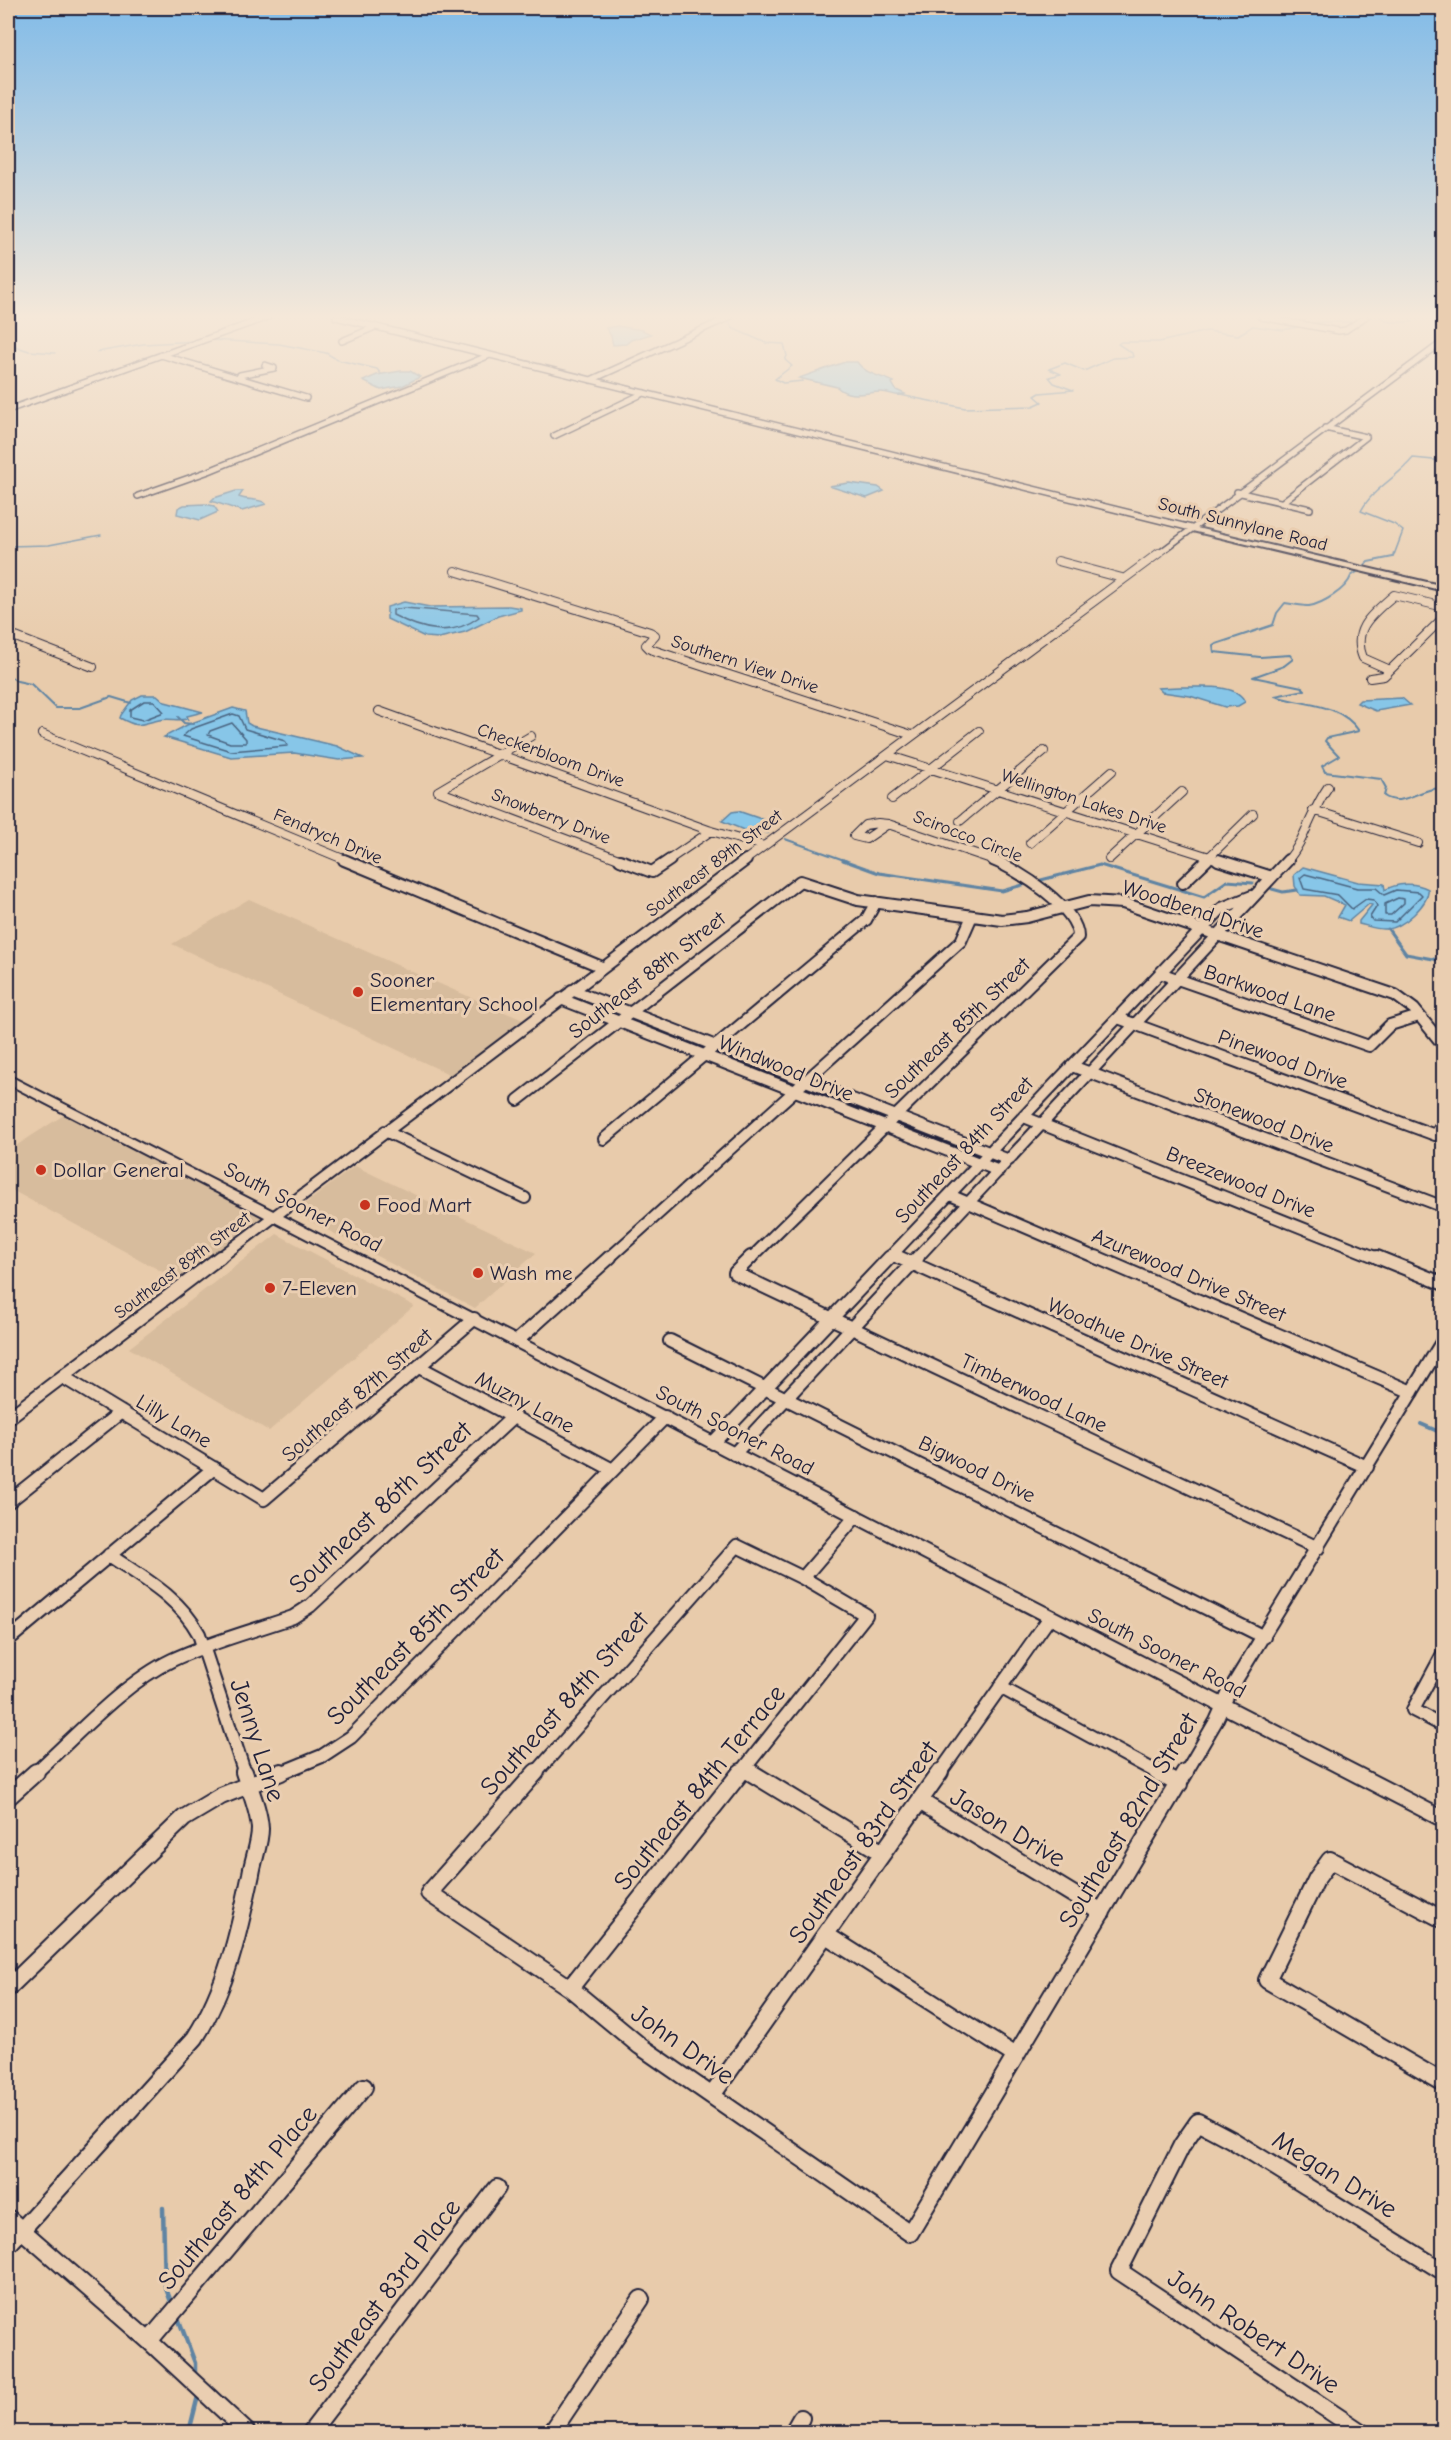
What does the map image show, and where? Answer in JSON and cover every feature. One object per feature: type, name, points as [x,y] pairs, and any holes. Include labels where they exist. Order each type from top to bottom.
[{"type":"main road","name":"South Sunnylane Road","points":[[1191,528],[1443,590]]},
{"type":"main road","name":"South Sooner Road","points":[[8,1078],[1443,1820]]},
{"type":"street","points":[[138,496],[209,471],[306,431]]},
{"type":"street","points":[[554,436],[565,431]]},
{"type":"street","name":"South Sunnylane Road","points":[[797,431],[1191,528]]},
{"type":"street","name":"Southeast 89th Street","points":[[8,1418],[602,967],[1321,431]]},
{"type":"street","points":[[1281,503],[1366,437],[1338,431]]},
{"type":"street","points":[[1237,492],[1310,509]]},
{"type":"street","points":[[1058,561],[1122,578]]},
{"type":"street","name":"Southern View Drive","points":[[455,571],[650,632],[655,635],[645,645],[650,649],[912,735]]},
{"type":"street","points":[[1390,670],[1370,664],[1363,658],[1358,633],[1360,626],[1394,595],[1443,607]]},
{"type":"street","points":[[1370,678],[1384,676],[1443,616]]},
{"type":"street","points":[[8,634],[93,667]]},
{"type":"street","name":"Checkerbloom Drive","points":[[379,711],[761,848]]},
{"type":"street","points":[[892,798],[979,731]]},
{"type":"street","name":"Fendrych Drive","points":[[42,734],[602,967]]},
{"type":"street","points":[[501,754],[531,736]]},
{"type":"street","points":[[960,820],[1044,751]]},
{"type":"street","name":"Snowberry Drive","points":[[501,754],[438,791],[652,872],[711,831]]},
{"type":"street","name":"Wellington Lakes Drive","points":[[886,754],[1272,877]]},
{"type":"street","points":[[1030,843],[1113,771]]},
{"type":"street","name":"Southeast 84th Street","points":[[734,1454],[1272,877],[1300,845],[1313,810],[1328,787]]},
{"type":"street","points":[[1109,859],[1182,792]]},
{"type":"street","points":[[1313,810],[1418,843]]},
{"type":"street","points":[[1183,883],[1253,814]]},
{"type":"street","name":"Scirocco Circle","points":[[888,824],[1010,866],[1028,878],[1061,908]]},
{"type":"street","name":"Woodbend Drive","points":[[800,880],[847,897],[1009,920],[1089,901],[1116,902],[1387,992],[1410,1005],[1443,1046]]},
{"type":"street","name":"Southeast 88th Street","points":[[518,1101],[800,880]]},
{"type":"street","name":"Southeast 84th Street","points":[[713,1443],[1222,908],[1253,896]]},
{"type":"street","points":[[604,1139],[866,920],[876,902]]},
{"type":"street","name":"Southeast 85th Street","points":[[735,1273],[1074,943],[1079,933],[1077,925],[1061,908]]},
{"type":"street","points":[[517,1341],[961,942],[972,916]]},
{"type":"street","name":"Barkwood Lane","points":[[1160,973],[1369,1046],[1381,1030],[1391,1022],[1419,1016]]},
{"type":"street","name":"Windwood Drive","points":[[572,990],[1009,1160]]},
{"type":"street","name":"Windwood Drive","points":[[561,999],[999,1171]]},
{"type":"street","name":"Pinewood Drive","points":[[1118,1018],[1435,1135],[1443,1122]]},
{"type":"street","name":"Stonewood Drive","points":[[1072,1066],[1443,1207]]},
{"type":"street","name":"Breezewood Drive","points":[[1024,1117],[1443,1284]]},
{"type":"street","points":[[385,1131],[525,1198]]},
{"type":"street","name":"Azurewood Drive Street","points":[[950,1195],[1412,1392]]},
{"type":"street","name":"Woodhue Drive Street","points":[[893,1255],[1367,1467]]},
{"type":"street","name":"Timberwood Lane","points":[[735,1273],[1318,1548]]},
{"type":"street","name":"Southeast 87th Street","points":[[264,1499],[474,1319]]},
{"type":"street","name":"Southeast 82nd Street","points":[[910,2233],[1443,1339]]},
{"type":"street","name":"Bigwood Drive","points":[[670,1341],[1264,1637]]},
{"type":"street","name":"Muzny Lane","points":[[419,1367],[613,1470]]},
{"type":"street","name":"Lilly Lane","points":[[63,1377],[264,1499]]},
{"type":"street","points":[[8,1502],[121,1412]]},
{"type":"street","name":"Southeast 85th Street","points":[[8,1988],[184,1818],[221,1796],[322,1756],[351,1737],[665,1417]]},
{"type":"street","name":"Southeast 86th Street","points":[[8,1797],[139,1680],[172,1660],[204,1651],[293,1617],[310,1606],[512,1418]]},
{"type":"street","points":[[8,1640],[214,1468]]},
{"type":"street","points":[[803,1578],[856,1516]]},
{"type":"street","name":"Southeast 84th Street","points":[[429,1893],[737,1546],[803,1578]]},
{"type":"street","name":"Jenny Lane","points":[[21,2230],[195,2038],[213,2013],[226,1977],[260,1832],[249,1785],[199,1634],[179,1604],[109,1555]]},
{"type":"street","name":"Southeast 84th Terrace","points":[[570,1988],[866,1615],[803,1578]]},
{"type":"street","name":"Southeast 83rd Street","points":[[713,2094],[1050,1617]]},
{"type":"street","points":[[1443,1652],[1413,1710],[1443,1726]]},
{"type":"street","points":[[1000,1687],[1179,1784]]},
{"type":"street","points":[[746,1768],[883,1853]]},
{"type":"street","name":"Jason Drive","points":[[921,1802],[1102,1912]]},
{"type":"street","points":[[1443,1920],[1330,1860],[1317,1878],[1267,1980],[1443,2083]]},
{"type":"street","name":"John Drive","points":[[429,1893],[570,1988],[640,2046],[713,2094],[910,2233]]},
{"type":"street","points":[[826,1935],[1016,2056]]},
{"type":"street","name":"Southeast 84th Place","points":[[149,2341],[364,2087]]},
{"type":"street","name":"Megan Drive","points":[[1119,2271],[1182,2145],[1198,2122],[1232,2140],[1443,2272]]},
{"type":"street","name":"Southeast 83rd Place","points":[[311,2433],[497,2188]]},
{"type":"street","points":[[8,2218],[149,2341],[247,2433]]},
{"type":"street","points":[[8,2245],[21,2230]]},
{"type":"street","name":"John Robert Drive","points":[[1119,2271],[1361,2433]]},
{"type":"street","points":[[552,2433],[641,2299]]},
{"type":"shaded area","points":[[249,899],[523,1020],[453,1076],[172,944]]},
{"type":"shaded area","points":[[70,1111],[274,1216],[185,1284],[8,1188],[8,1151]]},
{"type":"shaded area","points":[[355,1166],[536,1253],[475,1308],[299,1215],[305,1204]]},
{"type":"shaded area","points":[[277,1234],[414,1306],[269,1431],[129,1348]]},
{"type":"water","points":[[849,483],[878,487],[884,491],[867,498],[829,486]]},
{"type":"water","points":[[236,491],[243,491],[239,497],[266,504],[242,511],[211,501]]},
{"type":"water","points":[[184,505],[214,506],[218,512],[200,520],[177,514],[178,508]]},
{"type":"water","points":[[404,602],[430,607],[509,606],[521,608],[521,610],[498,616],[465,632],[439,638],[425,637],[387,619],[387,607]]},
{"type":"water","points":[[1158,688],[1226,689],[1234,691],[1245,702],[1238,706],[1225,707],[1190,696],[1162,692]]},
{"type":"water","points":[[142,695],[157,695],[165,702],[203,712],[187,716],[188,719],[163,719],[140,725],[120,718],[132,700]]},
{"type":"water","points":[[1402,698],[1410,705],[1376,711],[1357,703],[1360,700]]},
{"type":"water","points":[[233,708],[245,711],[247,723],[252,726],[337,746],[363,758],[339,760],[294,753],[231,757],[164,737],[189,724]]},
{"type":"water","points":[[738,811],[768,822],[751,833],[722,821],[732,812]]},
{"type":"water","points":[[1303,867],[1358,882],[1384,884],[1385,890],[1400,885],[1418,885],[1428,889],[1427,895],[1420,908],[1400,925],[1387,929],[1373,928],[1359,924],[1372,905],[1369,904],[1349,921],[1338,917],[1345,905],[1324,896],[1300,895],[1295,886],[1294,875]]},
{"type":"waterway","points":[[1394,555],[1403,531],[1394,524],[1361,511],[1372,496],[1413,458],[1444,461]]},
{"type":"waterway","points":[[8,546],[49,545],[101,535]]},
{"type":"waterway","points":[[1364,566],[1368,562],[1393,557],[1394,553]]},
{"type":"waterway","points":[[1357,572],[1351,576],[1345,586],[1327,599],[1309,606],[1285,603],[1277,613],[1273,625],[1216,644],[1213,646],[1214,652],[1260,657],[1290,655],[1293,659],[1284,666],[1253,677],[1302,687],[1305,690],[1275,696],[1332,710],[1342,715],[1359,731],[1327,738],[1325,741],[1339,756],[1322,766],[1325,772],[1381,779],[1386,788],[1384,796],[1391,799],[1399,800],[1428,790],[1444,789]]},
{"type":"waterway","points":[[8,675],[17,681],[31,684],[56,708],[80,708],[111,697],[131,703]]},
{"type":"waterway","points":[[178,717],[184,723],[193,724]]},
{"type":"waterway","points":[[758,830],[768,833]]},
{"type":"waterway","points":[[785,839],[847,861]]},
{"type":"waterway","points":[[843,860],[879,873],[1002,891],[1026,884]]},
{"type":"waterway","points":[[1041,880],[1100,865],[1204,897],[1227,881],[1253,883]]},
{"type":"waterway","points":[[1272,889],[1283,892],[1297,890]]},
{"type":"waterway","points":[[1388,929],[1406,954],[1444,961]]},
{"type":"waterway","points":[[1421,1424],[1444,1434]]},
{"type":"waterway","points":[[163,2208],[165,2286],[173,2307]]},
{"type":"waterway","points":[[177,2315],[195,2363],[195,2374]]},
{"type":"waterway","points":[[189,2432],[198,2396]]},
{"type":"place","name":"Sooner Elementary School","points":[[358,992]]},
{"type":"place","name":"Dollar General","points":[[41,1170]]},
{"type":"place","name":"Food Mart","points":[[365,1205]]},
{"type":"place","name":"Wash me","points":[[478,1273]]},
{"type":"place","name":"7-Eleven","points":[[270,1288]]}]
